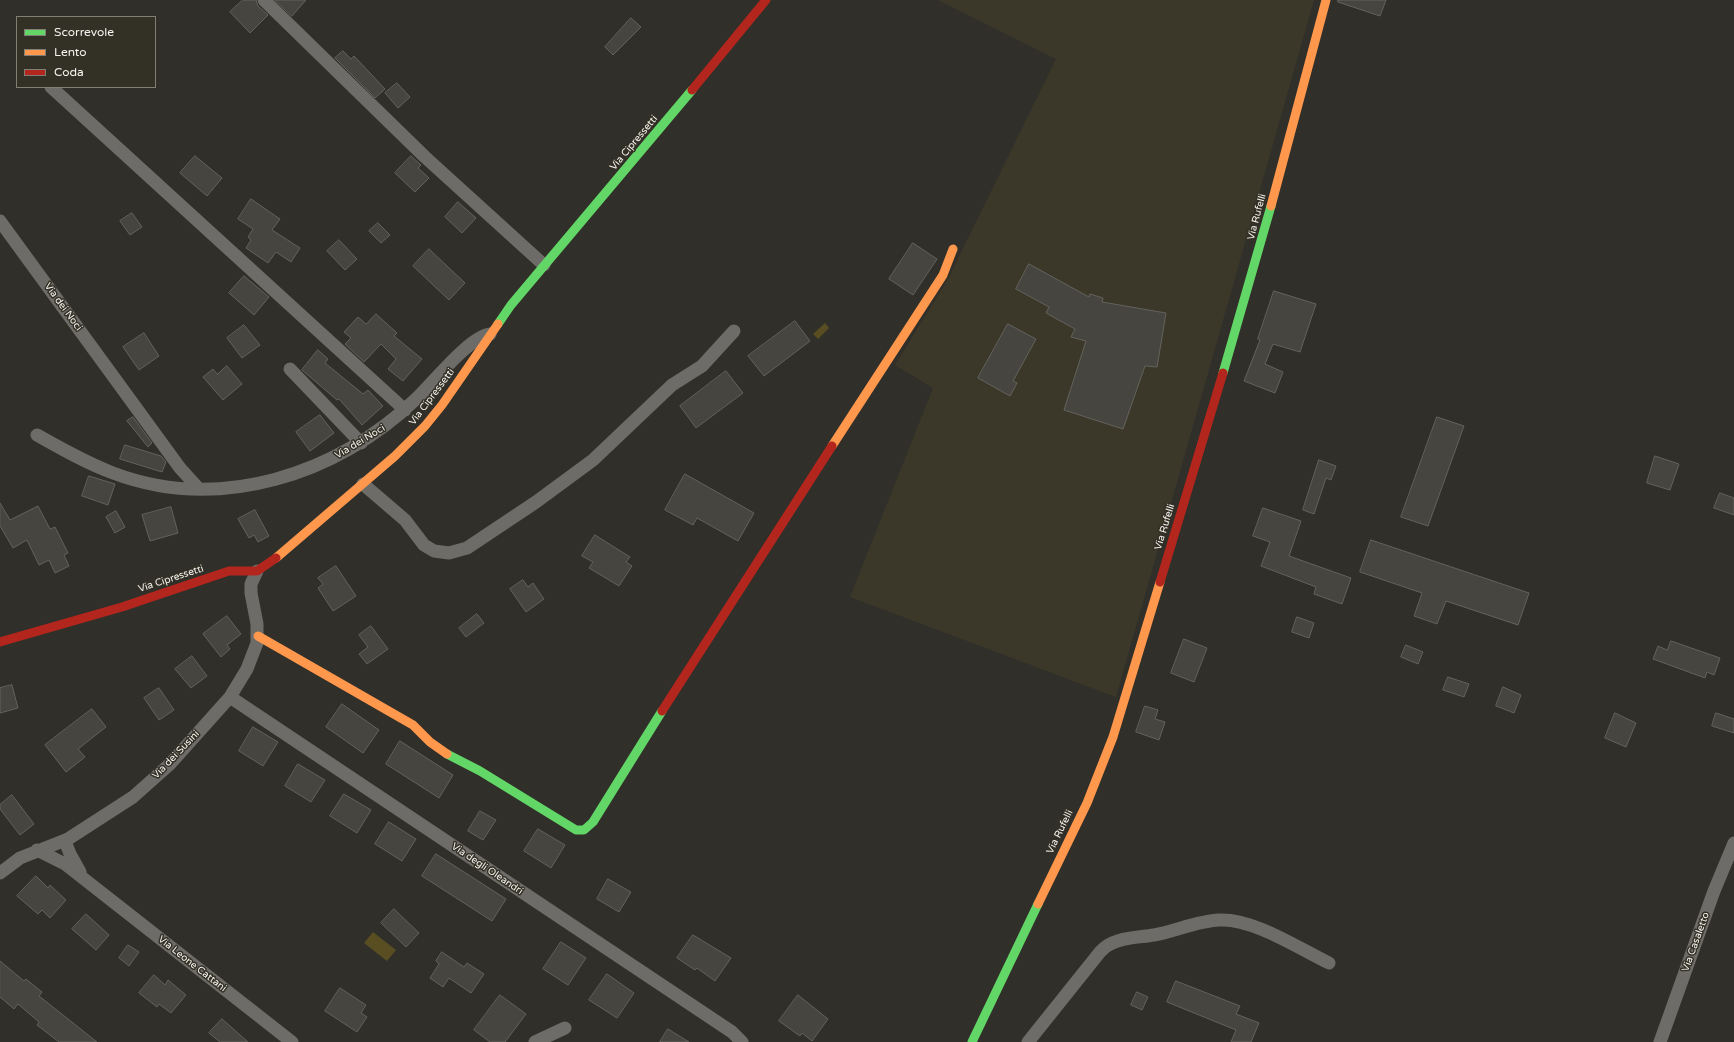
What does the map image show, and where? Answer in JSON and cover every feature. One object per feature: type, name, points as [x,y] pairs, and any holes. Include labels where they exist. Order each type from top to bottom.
[{"type":"street","points":[[264,0],[425,157],[544,265]]},
{"type":"street","name":"Via Cipressetti","points":[[0,642],[110,611],[229,571],[257,571],[272,562],[395,456],[425,426],[442,405],[511,305],[645,148],[766,0]]},
{"type":"street","name":"Via Rufelli","points":[[972,1042],[1082,814],[1107,754],[1250,283],[1326,0]]},
{"type":"street","points":[[52,88],[404,410]]},
{"type":"street","name":"Via dei Noci","points":[[0,221],[198,489]]},
{"type":"street","points":[[258,636],[414,725],[430,742],[452,758],[480,771],[576,830],[584,830],[593,822],[696,656],[943,275],[953,248]]},
{"type":"street","points":[[363,484],[405,520],[424,545],[434,551],[449,553],[467,548],[536,502],[593,460],[672,385],[702,366],[734,331]]},
{"type":"street","name":"Via dei Noci","points":[[37,435],[80,459],[113,473],[161,485],[198,489],[236,487],[280,479],[309,469],[361,443],[386,426],[471,344],[482,336],[490,334]]},
{"type":"street","points":[[290,370],[361,443]]},
{"type":"street","name":"Via dei Susini","points":[[0,873],[20,858],[65,841],[119,807],[147,785],[183,750],[230,697],[252,660],[258,636],[258,624],[251,593],[251,584],[257,571]]},
{"type":"street","name":"Via degli Oleandri","points":[[230,697],[732,1032],[742,1042]]},
{"type":"street","name":"Via Leone Cattani","points":[[65,841],[76,866],[93,886]]},
{"type":"street","name":"Via Casaletto","points":[[1660,1042],[1714,891],[1734,843]]},
{"type":"street","name":"Via Leone Cattani","points":[[38,850],[59,859],[292,1042]]},
{"type":"street","points":[[1028,1042],[1100,952],[1108,945],[1120,941],[1156,935],[1201,922],[1218,920],[1236,921],[1253,926],[1329,962]]},
{"type":"street","points":[[535,1042],[565,1028]]},
{"type":"shaded area","points":[[938,0],[1314,0],[1116,697],[850,597],[933,388],[895,365],[949,277],[1056,59]]},
{"type":"shaded area","points":[[825,323],[829,328],[818,339],[813,334]]},
{"type":"shaded area","points":[[373,932],[396,950],[387,961],[364,943]]},
{"type":"building","points":[[243,0],[256,0],[258,6],[268,15],[250,33],[230,12]]},
{"type":"building","points":[[275,0],[306,0],[292,16]]},
{"type":"building","points":[[1338,0],[1386,0],[1380,16],[1338,2]]},
{"type":"building","points":[[631,18],[641,27],[613,55],[605,47]]},
{"type":"building","points":[[343,51],[351,59],[354,56],[385,89],[375,98],[335,58]]},
{"type":"building","points":[[397,83],[410,97],[398,108],[385,93]]},
{"type":"building","points":[[195,156],[222,178],[207,196],[180,173]]},
{"type":"building","points":[[411,156],[421,165],[418,168],[429,178],[415,192],[395,173]]},
{"type":"building","points":[[251,199],[280,219],[272,230],[300,248],[291,262],[276,252],[268,263],[246,248],[251,240],[248,237],[253,229],[238,219]]},
{"type":"building","points":[[458,202],[476,218],[462,233],[445,217]]},
{"type":"building","points":[[132,213],[142,227],[130,235],[120,221]]},
{"type":"building","points":[[378,223],[390,235],[381,243],[369,231]]},
{"type":"building","points":[[339,240],[357,259],[345,270],[327,251]]},
{"type":"building","points":[[913,243],[937,259],[913,295],[889,279]]},
{"type":"building","points":[[429,249],[465,283],[449,300],[413,266]]},
{"type":"building","points":[[1029,264],[1089,297],[1090,294],[1103,298],[1102,302],[1166,313],[1157,367],[1145,366],[1123,429],[1064,410],[1086,341],[1071,337],[1075,329],[1046,313],[1049,307],[1016,289]]},
{"type":"building","points":[[244,276],[269,297],[254,315],[229,293]]},
{"type":"building","points":[[1274,291],[1316,304],[1300,352],[1273,344],[1265,364],[1283,372],[1275,393],[1244,381],[1260,340],[1258,339]]},
{"type":"building","points":[[376,314],[397,333],[394,336],[422,359],[403,381],[388,369],[396,359],[381,344],[364,362],[345,344],[351,338],[344,332],[358,317],[366,324]]},
{"type":"building","points":[[795,321],[810,341],[764,376],[748,356]]},
{"type":"building","points":[[1008,324],[1036,339],[1013,381],[1017,383],[1010,396],[978,378]]},
{"type":"building","points":[[244,325],[260,345],[242,358],[227,338]]},
{"type":"building","points":[[144,333],[159,356],[139,370],[123,347]]},
{"type":"building","points":[[318,350],[328,359],[325,363],[363,394],[368,390],[383,406],[362,425],[339,399],[337,400],[302,370]]},
{"type":"building","points":[[227,366],[242,384],[223,400],[203,377],[213,369],[217,374]]},
{"type":"building","points":[[726,371],[743,393],[696,428],[680,406]]},
{"type":"building","points":[[320,415],[334,433],[310,451],[296,432]]},
{"type":"building","points":[[133,417],[152,443],[148,447],[127,421]]},
{"type":"building","points":[[1437,417],[1464,426],[1428,526],[1401,517]]},
{"type":"building","points":[[125,445],[161,456],[166,462],[162,472],[120,459]]},
{"type":"building","points":[[1655,456],[1679,464],[1670,490],[1647,483]]},
{"type":"building","points":[[1319,460],[1336,466],[1331,480],[1326,478],[1314,514],[1303,510]]},
{"type":"building","points":[[685,474],[754,513],[738,541],[697,518],[693,525],[665,510]]},
{"type":"building","points":[[89,476],[115,484],[108,505],[82,496]]},
{"type":"building","points":[[1720,493],[1734,498],[1734,515],[1714,508]]},
{"type":"building","points":[[0,503],[10,520],[38,506],[50,529],[55,527],[68,553],[64,555],[69,566],[55,573],[49,560],[39,565],[27,540],[13,548],[0,526]]},
{"type":"building","points":[[171,507],[178,533],[150,541],[142,515]]},
{"type":"building","points":[[1263,508],[1301,521],[1289,556],[1351,578],[1342,604],[1314,594],[1316,587],[1261,566],[1270,542],[1253,536]]},
{"type":"building","points":[[255,510],[269,536],[258,542],[254,535],[249,538],[238,519]]},
{"type":"building","points":[[116,511],[125,527],[115,533],[106,517]]},
{"type":"building","points":[[595,535],[630,557],[626,562],[632,566],[619,586],[589,568],[593,562],[582,556]]},
{"type":"building","points":[[1371,540],[1529,593],[1518,625],[1446,601],[1437,624],[1414,616],[1422,593],[1360,572]]},
{"type":"building","points":[[336,566],[356,596],[333,611],[318,588],[323,584],[318,578]]},
{"type":"building","points":[[523,580],[528,587],[533,583],[544,599],[526,612],[510,589]]},
{"type":"building","points":[[477,614],[484,623],[466,637],[459,628]]},
{"type":"building","points":[[227,616],[241,634],[227,645],[230,649],[221,657],[203,634]]},
{"type":"building","points":[[1297,617],[1314,623],[1309,638],[1292,632]]},
{"type":"building","points":[[371,626],[388,649],[367,664],[359,654],[368,647],[359,635]]},
{"type":"building","points":[[1184,639],[1207,648],[1194,682],[1171,673]]},
{"type":"building","points":[[1671,641],[1720,658],[1714,675],[1707,672],[1705,678],[1653,659],[1658,646],[1667,650]]},
{"type":"building","points":[[1406,645],[1423,652],[1418,664],[1401,657]]},
{"type":"building","points":[[192,656],[207,676],[191,688],[175,669]]},
{"type":"building","points":[[1448,677],[1469,684],[1464,697],[1443,690]]},
{"type":"building","points":[[12,685],[18,708],[0,713],[0,688]]},
{"type":"building","points":[[1503,687],[1521,695],[1514,713],[1496,706]]},
{"type":"building","points":[[159,688],[174,710],[159,720],[144,698]]},
{"type":"building","points":[[342,704],[379,730],[363,753],[326,727]]},
{"type":"building","points":[[1145,706],[1158,710],[1155,719],[1165,722],[1159,740],[1136,732]]},
{"type":"building","points":[[92,709],[106,727],[78,749],[85,757],[66,772],[45,745]]},
{"type":"building","points":[[1615,713],[1636,723],[1626,747],[1605,738]]},
{"type":"building","points":[[1716,713],[1734,719],[1734,733],[1712,726]]},
{"type":"building","points":[[253,727],[278,742],[263,766],[239,751]]},
{"type":"building","points":[[400,741],[453,775],[439,798],[386,764]]},
{"type":"building","points":[[298,764],[325,780],[311,802],[285,786]]},
{"type":"building","points":[[344,794],[371,810],[357,833],[330,816]]},
{"type":"building","points":[[12,795],[34,824],[20,835],[0,809],[0,805]]},
{"type":"building","points":[[480,811],[496,820],[483,840],[468,831]]},
{"type":"building","points":[[389,822],[416,839],[402,861],[375,844]]},
{"type":"building","points":[[538,829],[565,845],[551,868],[524,851]]},
{"type":"building","points":[[436,854],[506,899],[492,921],[422,876]]},
{"type":"building","points":[[36,876],[48,888],[50,885],[66,900],[50,918],[42,910],[38,914],[17,896]]},
{"type":"building","points":[[608,879],[631,892],[619,912],[597,899]]},
{"type":"building","points":[[394,909],[419,933],[406,947],[381,923]]},
{"type":"building","points":[[86,914],[109,935],[96,950],[72,929]]},
{"type":"building","points":[[693,935],[731,958],[715,981],[697,968],[695,970],[677,958]]},
{"type":"building","points":[[561,942],[586,958],[568,985],[543,969]]},
{"type":"building","points":[[128,945],[139,952],[129,966],[119,958]]},
{"type":"building","points":[[442,952],[464,967],[467,963],[484,974],[471,993],[449,978],[443,987],[430,978],[439,964],[436,961]]},
{"type":"building","points":[[0,961],[24,981],[26,979],[42,992],[39,996],[97,1042],[59,1042],[37,1025],[39,1022],[18,1004],[14,1009],[0,997]]},
{"type":"building","points":[[607,974],[634,993],[617,1018],[589,1000]]},
{"type":"building","points":[[154,975],[165,985],[168,980],[186,995],[171,1013],[159,1004],[157,1007],[139,993]]},
{"type":"building","points":[[1176,981],[1240,1006],[1236,1014],[1259,1023],[1251,1042],[1231,1042],[1236,1030],[1167,1002]]},
{"type":"building","points":[[340,988],[366,1005],[361,1013],[367,1017],[357,1032],[325,1011]]},
{"type":"building","points":[[1137,992],[1148,997],[1142,1010],[1131,1005]]},
{"type":"building","points":[[500,995],[526,1014],[505,1042],[490,1042],[474,1030]]},
{"type":"building","points":[[798,995],[828,1019],[812,1041],[802,1033],[800,1036],[779,1021]]},
{"type":"building","points":[[222,1019],[248,1042],[220,1042],[209,1033]]},
{"type":"building","points":[[668,1029],[689,1042],[660,1042]]},
{"type":"traffic: fast","points":[[498,324],[511,305],[692,90]]},
{"type":"traffic: fast","points":[[1223,373],[1271,206]]},
{"type":"traffic: fast","points":[[447,754],[480,771],[576,830],[584,830],[593,822],[662,711]]},
{"type":"traffic: fast","points":[[972,1042],[1038,904]]},
{"type":"traffic: slow","points":[[1271,206],[1326,0]]},
{"type":"traffic: slow","points":[[832,446],[943,275],[953,249]]},
{"type":"traffic: slow","points":[[276,558],[395,456],[425,426],[442,405],[498,324]]},
{"type":"traffic: slow","points":[[1038,904],[1087,803],[1113,737],[1160,582]]},
{"type":"traffic: slow","points":[[258,636],[413,725],[430,742],[447,754]]},
{"type":"traffic: jam","points":[[692,90],[766,0]]},
{"type":"traffic: jam","points":[[1160,582],[1223,373]]},
{"type":"traffic: jam","points":[[662,711],[832,446]]},
{"type":"traffic: jam","points":[[0,642],[122,607],[229,571],[257,571],[276,558]]}]
